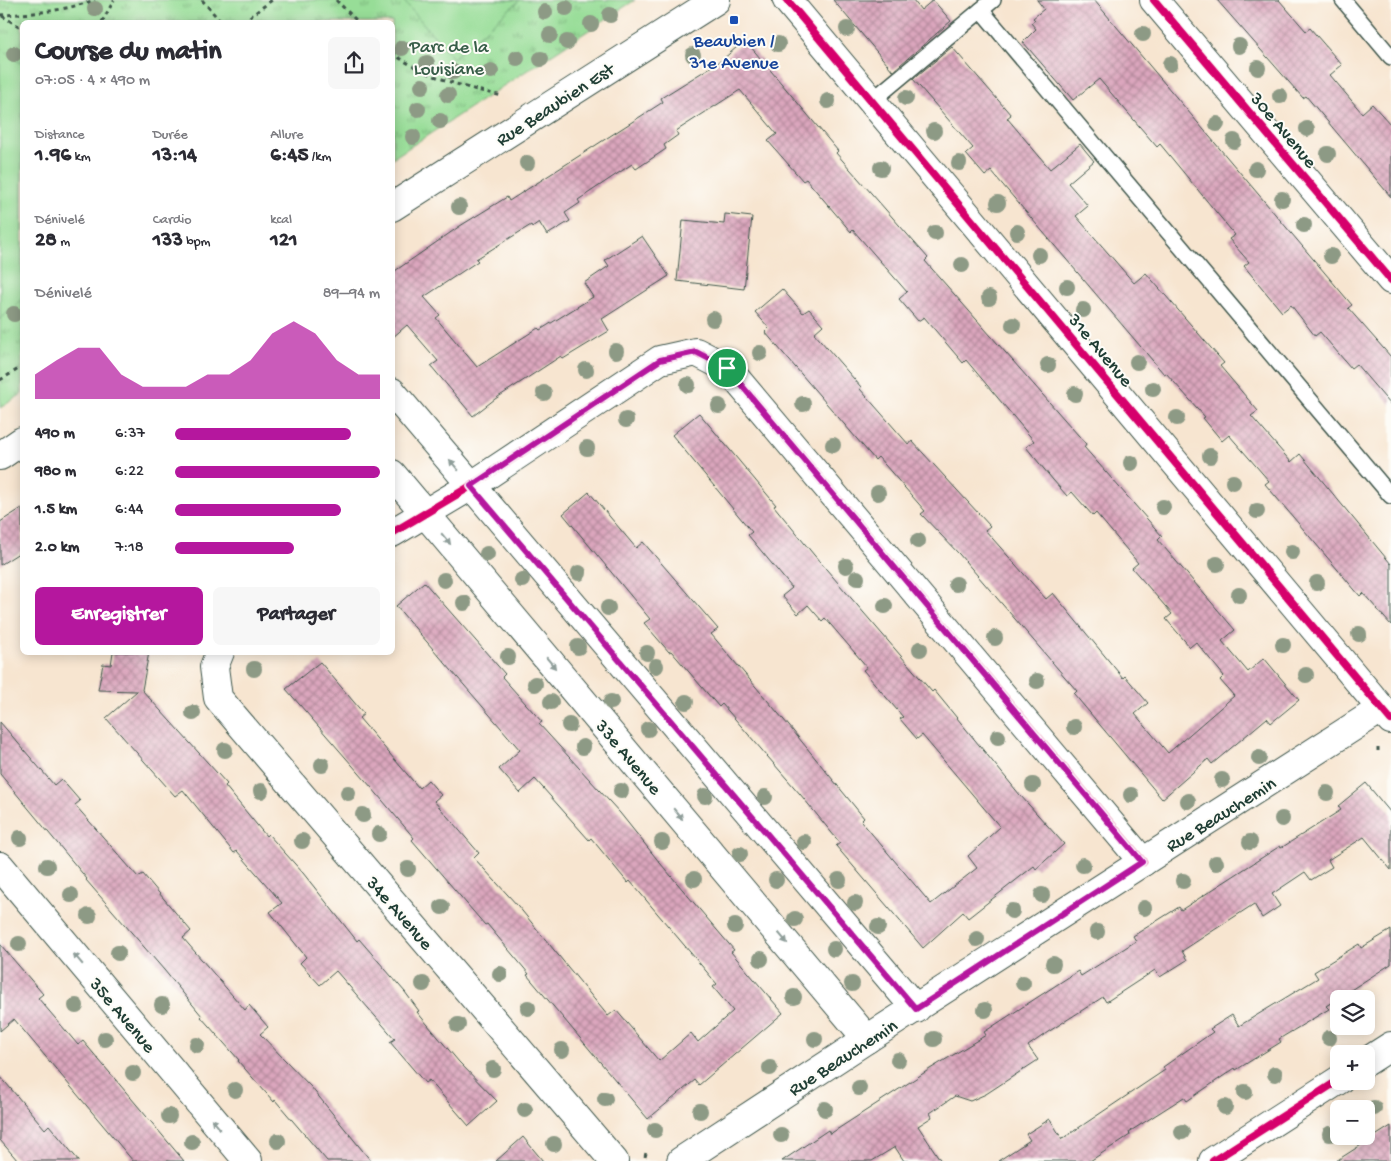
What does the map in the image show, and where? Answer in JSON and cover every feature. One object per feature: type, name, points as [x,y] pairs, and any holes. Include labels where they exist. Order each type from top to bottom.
[{"type":"street","name":"Rue Beaubien Est","points":[[395,205],[716,0]]},
{"type":"street","name":"31e Avenue","points":[[787,0],[873,100],[1386,715]]},
{"type":"street","name":"30e Avenue","points":[[1154,0],[1391,280]]},
{"type":"street","points":[[395,531],[471,486],[660,360],[696,352],[727,368],[1142,862]]},
{"type":"street","points":[[395,396],[916,1009]]},
{"type":"street","points":[[0,456],[20,442]]},
{"type":"street","name":"33e Avenue","points":[[395,478],[867,1039]]},
{"type":"street","name":"34e Avenue","points":[[219,655],[214,667],[218,698],[614,1161]]},
{"type":"street","name":"Rue Beauchemin","points":[[681,1161],[1142,862],[1386,715]]},
{"type":"street","name":"35e Avenue","points":[[0,866],[248,1161]]},
{"type":"street","points":[[1375,1056],[1391,1046]]},
{"type":"street","points":[[1213,1161],[1330,1086]]},
{"type":"lane","points":[[873,100],[993,0]]},
{"type":"lane","points":[[1343,0],[1391,57]]},
{"type":"lane","points":[[981,10],[1391,496]]},
{"type":"path","points":[[0,15],[38,14],[75,7],[95,0]]},
{"type":"path","points":[[103,20],[114,0]]},
{"type":"path","points":[[202,0],[218,20]]},
{"type":"path","points":[[246,20],[272,0]]},
{"type":"path","points":[[336,0],[356,20]]},
{"type":"path","points":[[0,15],[20,27]]},
{"type":"path","points":[[395,56],[466,88],[503,96]]},
{"type":"path","points":[[0,380],[20,368]]},
{"type":"green space","name":"Parc de la Louisiane","points":[[0,0],[635,0],[395,157],[395,20],[20,20],[20,395],[0,408]]},
{"type":"green space","points":[[403,0],[520,0],[453,58]]},
{"type":"green space","points":[[0,48],[20,63],[20,302],[0,319]]},
{"type":"building","points":[[833,0],[913,0],[921,10],[933,0],[951,21],[893,71]]},
{"type":"building","points":[[1037,0],[1094,0],[1352,305],[1348,308],[1391,357],[1391,405],[1356,364],[1351,368],[1320,332],[1315,336],[1291,305],[1282,312],[1244,266],[1249,262],[1229,239],[1235,235],[1160,144],[1157,147],[1099,79],[1073,100],[1023,42],[1036,29],[1031,23],[1035,20],[1033,18],[1044,9]]},
{"type":"building","points":[[1217,0],[1279,0],[1306,31],[1310,28],[1342,65],[1330,75],[1362,113],[1372,104],[1391,125],[1391,197],[1306,96],[1303,98]]},
{"type":"building","points":[[745,40],[838,151],[836,153],[928,258],[925,261],[1086,444],[1084,447],[1162,536],[1158,540],[1235,630],[1222,641],[1248,672],[1264,658],[1299,700],[1271,723],[1267,718],[1212,764],[1208,759],[1162,799],[1074,694],[1077,691],[959,554],[921,514],[925,511],[878,457],[875,460],[765,332],[769,328],[755,312],[782,289],[803,313],[809,309],[823,325],[814,333],[861,387],[860,389],[909,445],[912,441],[990,526],[985,530],[1046,599],[1053,593],[1123,678],[1125,676],[1148,703],[1135,714],[1168,753],[1234,696],[1220,680],[1224,676],[1196,642],[1190,647],[1166,619],[1172,614],[1132,568],[1138,563],[1096,513],[1093,516],[1072,492],[1067,496],[1053,480],[1026,447],[1034,441],[966,360],[963,363],[924,317],[918,321],[899,299],[907,292],[853,230],[851,232],[806,179],[803,181],[768,141],[777,134],[740,90],[676,131],[678,135],[664,145],[666,149],[636,169],[632,164],[578,200],[580,203],[565,213],[570,221],[547,235],[539,222],[532,227],[531,225],[476,259],[478,261],[424,297],[440,315],[436,318],[477,367],[538,328],[540,330],[593,297],[584,283],[609,266],[605,260],[642,236],[669,276],[602,319],[609,331],[563,359],[561,356],[495,399],[473,416],[431,366],[438,361],[407,325],[395,335],[395,271],[460,226],[507,197],[509,201],[663,102],[661,98],[722,60]]},
{"type":"building","points":[[952,47],[1011,115],[1007,118],[1050,169],[1080,144],[1094,161],[1068,183],[1088,206],[1076,216],[1134,283],[1146,273],[1224,363],[1220,366],[1258,411],[1251,416],[1291,462],[1300,454],[1391,564],[1391,625],[1363,593],[1360,596],[1265,484],[1269,481],[1229,435],[1222,441],[1203,418],[1205,417],[1166,373],[1164,374],[991,171],[985,176],[966,154],[973,148],[913,79]]},
{"type":"building","points":[[725,214],[752,217],[744,289],[677,281],[683,220],[724,224]]},
{"type":"building","points":[[699,413],[776,505],[774,506],[814,555],[932,692],[934,690],[1020,795],[1064,844],[1036,869],[1034,866],[968,918],[963,912],[923,948],[836,846],[840,843],[800,794],[722,704],[719,707],[644,623],[650,619],[563,514],[589,492],[636,548],[643,542],[718,629],[711,634],[864,818],[861,821],[931,904],[977,868],[968,856],[1000,827],[922,735],[917,739],[900,719],[903,717],[863,670],[867,667],[825,618],[822,621],[808,605],[798,614],[782,596],[792,588],[748,535],[752,532],[672,435]]},
{"type":"building","points":[[20,509],[20,552],[0,565],[0,522]]},
{"type":"building","points":[[424,582],[505,674],[502,677],[542,722],[539,724],[620,813],[734,950],[731,952],[783,1013],[699,1085],[695,1080],[648,1119],[527,975],[529,974],[487,924],[485,925],[412,840],[414,838],[286,689],[320,662],[364,714],[359,718],[419,788],[428,780],[441,795],[434,801],[479,853],[474,858],[518,906],[608,1016],[616,1010],[659,1061],[691,1033],[698,1042],[733,1011],[713,987],[717,984],[630,881],[628,883],[591,838],[589,840],[535,779],[520,793],[499,769],[520,750],[396,606]]},
{"type":"building","points":[[113,655],[148,655],[142,690],[227,784],[225,786],[266,836],[268,834],[303,873],[357,941],[359,939],[405,992],[419,1011],[417,1012],[459,1062],[497,1101],[469,1126],[429,1080],[425,1083],[390,1042],[395,1039],[336,971],[320,985],[300,963],[306,957],[270,912],[282,903],[237,851],[234,853],[183,790],[175,796],[106,718],[137,691],[98,690],[103,664],[111,665]]},
{"type":"building","points":[[0,722],[54,785],[61,779],[80,801],[75,805],[138,877],[143,874],[191,931],[183,938],[245,1010],[249,1005],[268,1027],[260,1034],[311,1087],[371,1161],[327,1161],[275,1100],[274,1102],[238,1061],[0,774]]},
{"type":"building","points":[[1366,783],[1391,813],[1391,870],[1364,837],[1328,860],[1332,867],[1311,880],[1305,872],[1272,894],[1280,906],[1262,918],[1254,904],[1182,951],[1187,960],[1160,977],[1155,970],[1106,1002],[1103,997],[1048,1032],[1028,1046],[1038,1060],[986,1094],[970,1101],[955,1096],[930,1113],[932,1117],[918,1126],[941,1161],[904,1161],[895,1147],[872,1161],[782,1161],[828,1130],[830,1134],[986,1035],[984,1032],[1078,971],[1081,976],[1136,941],[1133,936],[1179,907],[1181,910],[1280,846],[1281,848],[1341,810],[1338,806]]},
{"type":"building","points":[[1391,930],[1391,964],[1351,990],[1330,990],[1330,1003],[1326,1006],[1329,1009],[1279,1039],[1281,1042],[1236,1070],[1235,1068],[1187,1101],[1184,1097],[1129,1132],[1130,1135],[1090,1161],[998,1161],[1030,1140],[1026,1134],[1050,1119],[1062,1139],[1165,1070],[1163,1067],[1213,1032],[1210,1029],[1232,1015],[1239,1026],[1318,978],[1314,972],[1359,944],[1361,948]]},
{"type":"building","points":[[0,944],[43,994],[38,998],[78,1045],[83,1041],[184,1161],[133,1161],[14,1019],[0,1031]]},
{"type":"building","points":[[0,1076],[45,1129],[49,1125],[79,1161],[18,1161],[0,1140]]},
{"type":"building","points":[[1391,1126],[1391,1161],[1336,1161],[1361,1145],[1375,1145],[1375,1136]]},
{"type":"building","points":[[523,1137],[543,1161],[496,1161]]},
{"type":"cycle path","points":[[787,0],[1391,720]]},
{"type":"cycle path","points":[[1154,0],[1391,280]]},
{"type":"cycle path","points":[[395,531],[471,486],[660,360],[696,352],[727,368],[1143,862]]},
{"type":"cycle path","points":[[1213,1161],[1330,1086]]},
{"type":"place","name":"Beaubien / 31e Avenue","points":[[734,20]]},
{"type":"route","points":[[696,352],[727,368],[1142,862],[916,1009],[471,486],[660,360],[696,352]]}]
